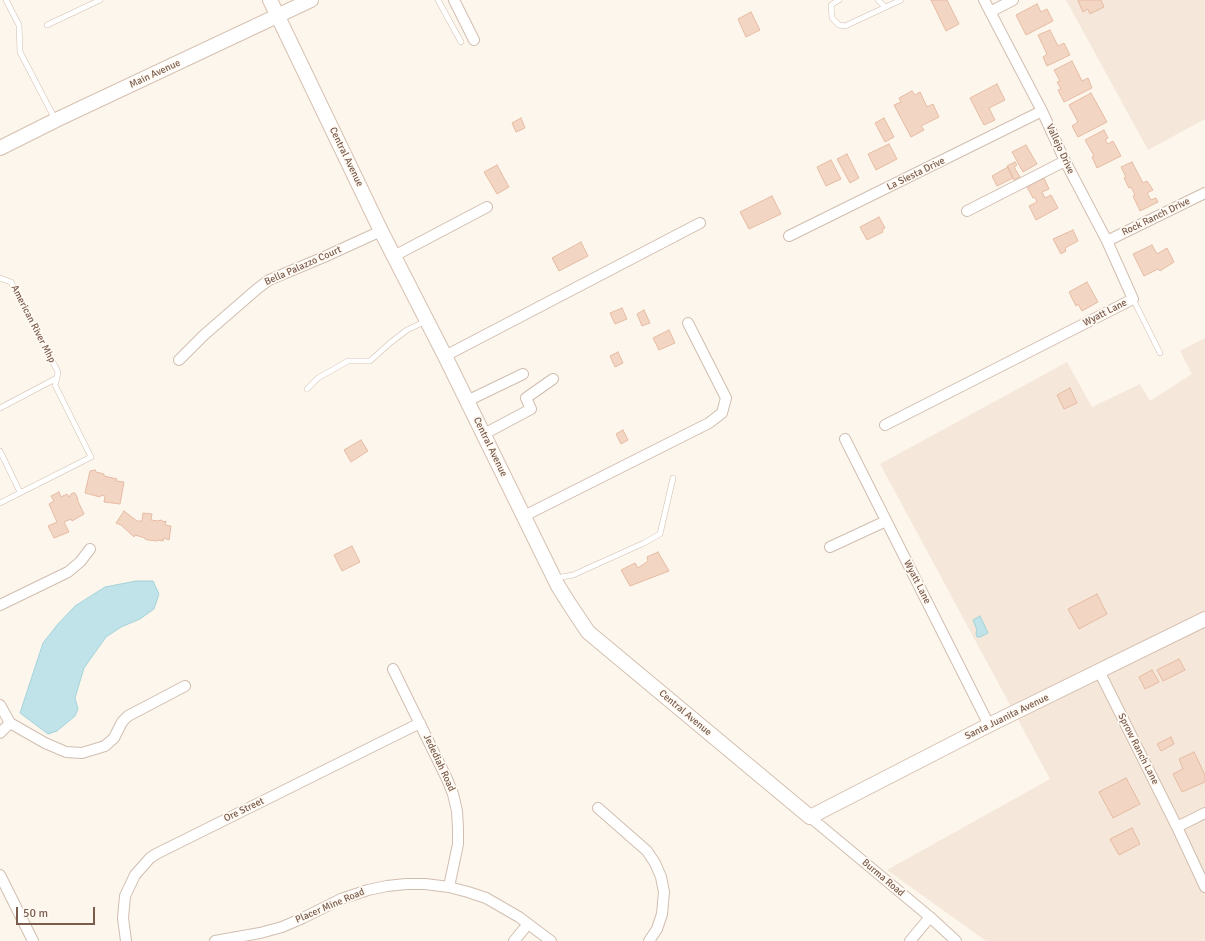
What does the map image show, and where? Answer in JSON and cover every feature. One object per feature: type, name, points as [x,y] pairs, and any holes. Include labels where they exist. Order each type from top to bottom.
[{"type":"street","name":"Central Avenue","points":[[270,0],[381,231],[555,578],[570,605],[588,632],[810,817]]},
{"type":"street","name":"Main Avenue","points":[[0,148],[56,120],[311,0]]},
{"type":"street","points":[[454,0],[474,40]]},
{"type":"street","name":"Vallejo Drive","points":[[984,0],[1042,111],[1065,161],[1108,241],[1133,299]]},
{"type":"street","points":[[990,12],[1013,0]]},
{"type":"street","name":"La Siesta Drive","points":[[789,236],[1042,111]]},
{"type":"street","points":[[967,211],[1065,161]]},
{"type":"street","name":"Rock Ranch Drive","points":[[1108,241],[1205,193]]},
{"type":"street","points":[[394,256],[487,207]]},
{"type":"street","points":[[445,356],[700,223]]},
{"type":"street","name":"Bella Palazzo Court","points":[[179,360],[204,335],[269,280],[381,231]]},
{"type":"street","name":"Wyatt Lane","points":[[885,425],[1133,299]]},
{"type":"street","points":[[524,516],[709,423],[722,413],[726,398],[688,323]]},
{"type":"street","points":[[467,401],[523,374]]},
{"type":"street","points":[[484,434],[531,410],[526,398],[553,379]]},
{"type":"street","name":"Wyatt Lane","points":[[845,439],[989,725]]},
{"type":"street","points":[[830,547],[886,521]]},
{"type":"street","points":[[0,605],[68,572],[80,562],[90,549]]},
{"type":"street","name":"Santa Juanita Avenue","points":[[810,817],[989,725],[1205,619]]},
{"type":"street","name":"Jedediah Road","points":[[393,669],[453,794],[457,811],[458,844],[449,887]]},
{"type":"street","name":"Sprow Ranch Lane","points":[[1099,672],[1177,827],[1205,887]]},
{"type":"street","points":[[0,705],[10,723],[45,743],[66,752],[82,753],[105,746],[114,738],[122,722],[128,716],[185,686]]},
{"type":"street","points":[[0,733],[10,723]]},
{"type":"street","name":"Ore Street","points":[[126,941],[123,918],[125,896],[135,875],[150,858],[420,723]]},
{"type":"street","points":[[598,808],[647,851],[655,863],[661,877],[664,899],[662,914],[657,929],[649,941]]},
{"type":"street","points":[[1177,827],[1205,812]]},
{"type":"street","name":"Burma Road","points":[[810,817],[930,917],[956,941]]},
{"type":"street","points":[[0,875],[33,941]]},
{"type":"street","name":"Placer Mine Road","points":[[215,941],[235,939],[282,927],[342,899],[368,890],[406,884],[425,884],[449,887],[486,898],[503,907],[551,941]]},
{"type":"street","points":[[910,941],[930,917]]},
{"type":"street","points":[[514,941],[528,924]]},
{"type":"lane","points":[[6,0],[19,25],[20,52],[56,120]]},
{"type":"lane","points":[[47,25],[100,0]]},
{"type":"lane","points":[[438,0],[461,42]]},
{"type":"lane","points":[[838,0],[831,5],[832,18],[839,25],[845,26],[901,0]]},
{"type":"lane","points":[[878,0],[885,7]]},
{"type":"lane","name":"American River Mhp","points":[[0,278],[11,282],[58,372],[55,385],[91,457],[0,503]]},
{"type":"lane","points":[[1133,299],[1160,353]]},
{"type":"lane","points":[[306,389],[318,378],[348,361],[370,360],[407,330],[427,321]]},
{"type":"lane","points":[[0,408],[57,378]]},
{"type":"lane","points":[[0,451],[20,492]]},
{"type":"lane","points":[[555,578],[573,576],[660,534],[673,478]]},
{"type":"shaded area","points":[[1066,0],[1205,0],[1205,119],[1148,150]]},
{"type":"shaded area","points":[[1205,338],[1205,941],[986,941],[887,870],[1050,779],[880,464],[1067,362],[1092,407],[1140,384],[1150,401],[1192,374],[1180,351]]},
{"type":"water","points":[[136,581],[153,581],[159,594],[154,609],[140,619],[121,627],[106,637],[84,668],[75,698],[78,709],[75,716],[57,731],[48,734],[20,713],[43,643],[75,606],[105,587]]},
{"type":"water","points":[[980,616],[988,633],[977,637],[977,630],[973,620]]},
{"type":"building","points":[[931,0],[947,0],[959,24],[946,31]]},
{"type":"building","points":[[1101,0],[1104,7],[1090,14],[1088,9],[1083,12],[1078,1]]},
{"type":"building","points":[[1037,4],[1041,12],[1047,9],[1053,21],[1026,35],[1016,15]]},
{"type":"building","points":[[751,12],[760,30],[746,37],[738,19]]},
{"type":"building","points":[[1050,30],[1058,46],[1064,43],[1070,55],[1047,66],[1043,57],[1047,54],[1038,35]]},
{"type":"building","points":[[1072,61],[1082,81],[1088,78],[1092,88],[1064,102],[1058,90],[1061,89],[1057,82],[1060,81],[1054,70]]},
{"type":"building","points":[[997,84],[1005,100],[989,108],[995,120],[984,125],[970,98]]},
{"type":"building","points":[[912,91],[915,95],[920,92],[927,107],[933,104],[939,117],[921,126],[924,130],[911,137],[894,105],[901,102],[899,98]]},
{"type":"building","points":[[1091,93],[1107,122],[1078,137],[1072,126],[1078,122],[1069,105]]},
{"type":"building","points":[[521,118],[525,128],[516,132],[512,123]]},
{"type":"building","points":[[884,118],[894,137],[885,142],[875,123]]},
{"type":"building","points":[[1104,130],[1108,138],[1105,140],[1108,144],[1113,141],[1121,156],[1097,168],[1092,157],[1094,156],[1085,140]]},
{"type":"building","points":[[889,144],[897,159],[876,170],[868,154]]},
{"type":"building","points":[[1026,145],[1037,164],[1023,172],[1012,152]]},
{"type":"building","points":[[847,154],[859,178],[850,183],[837,159]]},
{"type":"building","points":[[831,160],[841,179],[826,186],[817,167]]},
{"type":"building","points":[[1015,162],[1017,165],[1014,167],[1020,177],[1014,180],[1007,166]]},
{"type":"building","points":[[1132,162],[1143,183],[1147,181],[1153,190],[1147,193],[1151,200],[1156,198],[1158,202],[1140,211],[1133,196],[1135,195],[1131,187],[1129,188],[1124,178],[1126,177],[1121,167]]},
{"type":"building","points":[[497,165],[509,187],[497,194],[484,172]]},
{"type":"building","points":[[1008,167],[1013,178],[997,186],[992,176]]},
{"type":"building","points":[[1044,178],[1049,189],[1042,192],[1045,198],[1051,195],[1058,208],[1036,220],[1029,206],[1037,202],[1027,187]]},
{"type":"building","points":[[772,196],[781,214],[749,229],[740,212]]},
{"type":"building","points":[[879,217],[885,228],[882,230],[883,232],[867,240],[860,227]]},
{"type":"building","points":[[1073,230],[1078,241],[1065,248],[1066,251],[1061,254],[1053,239]]},
{"type":"building","points":[[581,242],[588,256],[559,271],[552,258]]},
{"type":"building","points":[[1152,245],[1157,254],[1167,248],[1174,262],[1160,271],[1158,269],[1144,276],[1133,254]]},
{"type":"building","points":[[1087,282],[1098,302],[1082,311],[1078,304],[1076,306],[1069,292]]},
{"type":"building","points":[[622,308],[627,319],[615,324],[610,313]]},
{"type":"building","points":[[644,310],[650,323],[642,326],[637,314]]},
{"type":"building","points":[[669,330],[675,343],[659,350],[653,338]]},
{"type":"building","points":[[618,352],[623,363],[615,367],[610,356]]},
{"type":"building","points":[[1070,388],[1077,403],[1064,409],[1057,395]]},
{"type":"building","points":[[623,430],[628,440],[621,444],[616,434]]},
{"type":"building","points":[[361,440],[368,451],[351,462],[344,450]]},
{"type":"building","points":[[95,470],[96,472],[104,474],[104,476],[117,479],[116,481],[124,482],[120,504],[104,502],[105,496],[101,495],[100,497],[85,493],[90,471]]},
{"type":"building","points":[[59,492],[61,497],[67,494],[69,497],[72,493],[75,493],[84,514],[72,521],[71,519],[64,522],[69,532],[54,538],[48,526],[57,522],[49,504],[54,501],[51,496]]},
{"type":"building","points":[[124,511],[137,521],[142,521],[143,513],[152,514],[151,520],[166,521],[165,525],[171,526],[169,540],[164,538],[163,541],[148,540],[135,535],[134,537],[121,525],[116,523]]},
{"type":"building","points":[[352,546],[360,562],[342,571],[334,555]]},
{"type":"building","points":[[658,552],[669,571],[630,586],[621,570],[635,563],[638,568],[648,561],[647,557]]},
{"type":"building","points":[[1097,594],[1107,614],[1079,629],[1068,609]]},
{"type":"building","points":[[1179,659],[1185,670],[1163,681],[1157,670]]},
{"type":"building","points":[[1152,670],[1159,682],[1145,689],[1139,677]]},
{"type":"building","points":[[1171,737],[1174,744],[1161,751],[1157,744]]},
{"type":"building","points":[[1194,752],[1205,775],[1205,782],[1182,792],[1173,774],[1183,769],[1179,759]]},
{"type":"building","points":[[1126,778],[1140,804],[1113,818],[1099,792]]},
{"type":"building","points":[[1132,828],[1140,844],[1119,855],[1110,839]]}]
